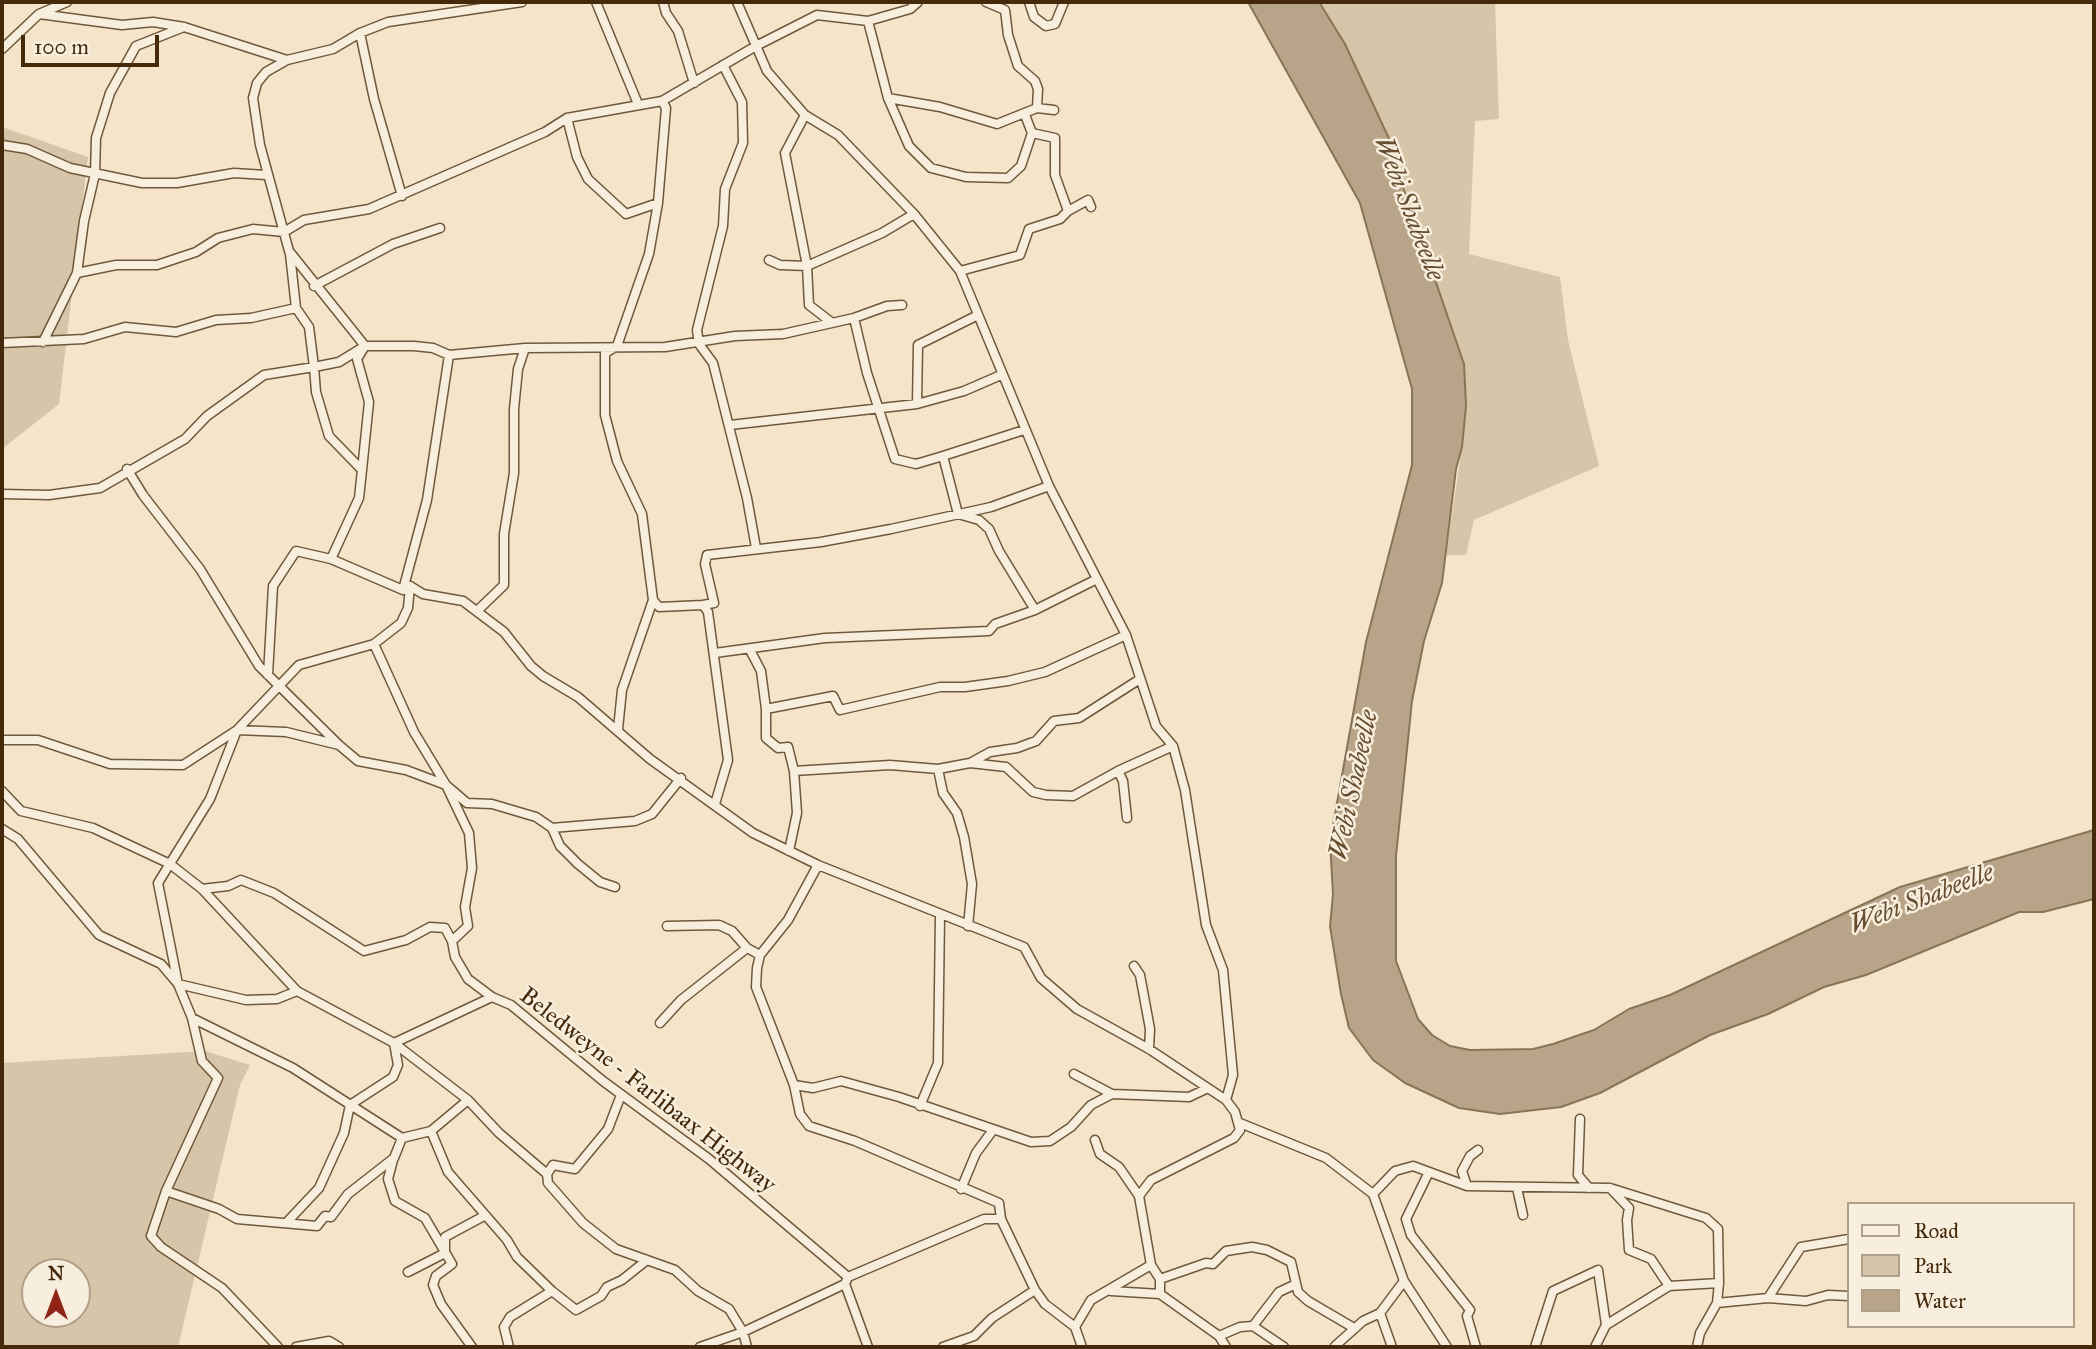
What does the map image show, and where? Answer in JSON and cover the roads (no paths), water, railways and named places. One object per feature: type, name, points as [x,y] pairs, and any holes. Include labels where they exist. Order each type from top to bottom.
[{"type":"street","points":[[2,49],[39,14],[67,2]]},
{"type":"street","points":[[362,470],[329,436],[316,392],[309,327],[296,307],[289,251],[266,175],[253,98],[257,83],[265,72],[287,60],[333,49],[360,33],[388,23],[471,5],[521,2]]},
{"type":"street","points":[[596,2],[638,104]]},
{"type":"street","points":[[663,2],[666,13],[678,31],[694,83]]},
{"type":"street","points":[[737,2],[767,71],[806,115],[838,135],[914,214],[960,271],[1000,375],[1049,486],[1126,635],[1156,726],[1174,746],[1198,854],[1206,925],[1223,970],[1233,1075],[1226,1100]]},
{"type":"street","points":[[77,273],[116,265],[157,265],[196,252],[218,238],[253,229],[284,232],[304,220],[369,209],[545,132],[567,118],[662,101],[756,46],[817,15],[868,21],[910,9],[918,2]]},
{"type":"street","points":[[986,2],[1005,10],[1008,35],[1018,66],[1035,80],[1038,89],[1037,108]]},
{"type":"street","points":[[1029,2],[1034,17],[1046,26],[1055,24],[1064,2]]},
{"type":"street","points":[[39,14],[122,25],[153,22],[184,27],[287,60]]},
{"type":"street","points":[[868,21],[888,97],[909,146],[931,168],[948,173],[1008,178],[1021,166],[1032,133],[1025,116]]},
{"type":"street","points":[[43,342],[77,273],[84,221],[95,174],[96,138],[110,93],[136,46],[184,27]]},
{"type":"street","points":[[360,33],[374,99],[402,196]]},
{"type":"street","points":[[723,65],[742,102],[743,142],[725,189],[723,226],[697,330],[699,344],[713,363],[730,425],[756,548]]},
{"type":"street","points":[[888,97],[940,107],[997,124],[1025,116],[1037,108],[1054,110]]},
{"type":"street","points":[[618,729],[622,690],[653,600],[642,514],[617,461],[605,415],[605,353],[617,346],[649,254],[658,203],[666,108],[662,101]]},
{"type":"street","points":[[806,115],[790,138],[785,153],[807,266],[808,305],[831,322]]},
{"type":"street","points":[[567,118],[577,157],[588,179],[626,214],[658,203]]},
{"type":"street","points":[[1032,133],[1055,138],[1055,174],[1068,211]]},
{"type":"street","points":[[2,145],[27,149],[70,168],[142,183],[177,183],[234,173],[266,175]]},
{"type":"street","points":[[960,271],[1020,255],[1029,229],[1060,219],[1068,211],[1088,200],[1091,207]]},
{"type":"street","points":[[769,260],[780,265],[807,266],[881,233],[914,214]]},
{"type":"street","points":[[314,286],[393,244],[440,228]]},
{"type":"street","points":[[289,251],[314,286],[365,346]]},
{"type":"street","points":[[2,494],[49,495],[100,488],[127,470],[185,439],[207,416],[264,374],[339,362],[365,346],[415,346],[433,348],[449,355],[525,348],[699,344],[735,336],[783,334],[902,305]]},
{"type":"street","points":[[2,343],[84,339],[125,327],[176,332],[216,320],[251,318],[296,307]]},
{"type":"street","points":[[918,404],[918,345],[978,315]]},
{"type":"street","points":[[854,318],[877,408],[895,459],[916,464],[1024,430]]},
{"type":"street","points":[[331,559],[359,498],[369,402],[357,359],[365,346]]},
{"type":"street","points":[[477,611],[504,585],[504,534],[514,473],[514,409],[518,369],[525,348]]},
{"type":"street","points":[[2,740],[38,740],[110,764],[183,765],[237,730],[299,665],[374,644],[401,623],[408,608],[406,588],[427,500],[449,355]]},
{"type":"street","points":[[730,425],[918,404],[964,391],[1000,375]]},
{"type":"street","points":[[943,456],[958,514]]},
{"type":"street","points":[[127,470],[142,495],[200,569],[259,666],[339,745],[358,761],[406,770],[446,785],[467,803],[492,804],[536,817],[552,828],[560,846],[578,864],[600,882],[615,887]]},
{"type":"street","points":[[653,600],[659,607],[714,603],[705,564],[707,555],[821,542],[992,507],[1049,486]]},
{"type":"street","points":[[958,514],[979,520],[989,529],[999,551],[1035,610]]},
{"type":"street","points":[[268,675],[273,586],[296,551],[331,559],[423,594],[463,601],[504,632],[531,666],[578,697],[650,759],[681,778],[753,833],[818,865],[940,916],[1024,947],[1041,978],[1062,998],[1149,1049],[1226,1100],[1235,1112],[1240,1130]]},
{"type":"street","points":[[715,653],[750,650],[769,643],[825,638],[989,631],[995,624],[1035,610],[1097,579]]},
{"type":"street","points":[[703,605],[708,612],[715,653],[715,679],[722,702],[728,760],[715,804]]},
{"type":"street","points":[[766,709],[833,696],[840,710],[940,687],[965,687],[1008,681],[1045,673],[1126,635]]},
{"type":"street","points":[[374,644],[415,733],[446,785],[469,833],[472,868],[465,907],[468,926],[452,941]]},
{"type":"street","points":[[750,650],[761,671],[766,709],[766,738],[778,748],[788,747],[793,771],[797,813],[789,851]]},
{"type":"street","points":[[970,763],[990,752],[1017,748],[1035,741],[1054,721],[1079,718],[1140,679]]},
{"type":"street","points":[[237,730],[286,732],[339,745]]},
{"type":"street","points":[[237,730],[210,799],[158,883],[178,984],[192,1018],[202,1061],[218,1078],[166,1191],[151,1236],[161,1247],[222,1287],[278,1347]]},
{"type":"street","points":[[793,771],[890,765],[938,769],[970,763],[1006,767],[1033,793],[1073,796],[1118,771],[1174,746]]},
{"type":"street","points":[[938,769],[943,793],[957,813],[967,856],[972,884],[968,926]]},
{"type":"street","points":[[1118,771],[1123,781],[1127,818]]},
{"type":"street","points":[[552,828],[635,821],[652,814],[681,778]]},
{"type":"street","points":[[2,791],[21,811],[93,828],[170,864],[202,889],[297,991],[394,1043],[468,1100],[499,1133],[547,1174]]},
{"type":"street","points":[[2,829],[18,839],[99,935],[161,964],[178,984],[246,1000],[277,999],[297,991]]},
{"type":"street","points":[[818,865],[788,920],[760,955],[756,987],[794,1085],[800,1114],[809,1126],[855,1141],[961,1189],[999,1203],[1001,1219],[1035,1290],[1045,1304],[1076,1327],[1083,1347]]},
{"type":"street","points":[[202,889],[228,887],[241,880],[274,893],[364,951],[406,940],[430,927],[445,928],[452,941],[455,957],[468,979],[492,997]]},
{"type":"street","points":[[920,1105],[938,1063],[940,916]]},
{"type":"street","points":[[667,926],[719,925],[732,931],[747,948],[760,955]]},
{"type":"street","points":[[660,1023],[681,1000],[747,948]]},
{"type":"street","points":[[1134,966],[1140,975],[1150,1028],[1149,1049]]},
{"type":"street","name":"Beledweyne - Farlibaax Highway","points":[[394,1043],[492,997],[511,1005],[621,1095],[709,1159],[846,1280]]},
{"type":"street","points":[[192,1018],[293,1068],[402,1138],[431,1131],[468,1100]]},
{"type":"street","points":[[288,1221],[319,1188],[344,1133],[350,1105],[393,1077],[398,1065],[394,1043]]},
{"type":"street","points":[[1074,1074],[1112,1094],[1189,1097],[1206,1089]]},
{"type":"street","points":[[794,1085],[813,1088],[841,1081],[1031,1142],[1050,1141],[1072,1127],[1091,1105],[1112,1094]]},
{"type":"street","points":[[621,1095],[608,1129],[575,1169],[553,1165],[547,1174],[548,1183],[583,1223],[616,1250],[675,1270],[698,1291],[729,1310],[743,1332],[747,1347]]},
{"type":"street","points":[[1580,1119],[1578,1175],[1589,1188]]},
{"type":"street","points":[[1139,1196],[1151,1180],[1234,1138],[1240,1130],[1240,1123],[1325,1158],[1373,1194],[1404,1281],[1447,1347]]},
{"type":"street","points":[[961,1189],[976,1153],[993,1130]]},
{"type":"street","points":[[431,1131],[448,1172],[507,1240],[517,1257],[576,1310],[601,1296],[607,1287],[622,1280],[647,1260]]},
{"type":"street","points":[[402,1138],[388,1179],[395,1201],[425,1218],[452,1264],[436,1276],[433,1285],[441,1304],[472,1347]]},
{"type":"street","points":[[1095,1140],[1100,1154],[1119,1167],[1139,1196],[1151,1265],[1160,1279],[1160,1294]]},
{"type":"street","points":[[1467,1186],[1462,1171],[1470,1156],[1478,1150]]},
{"type":"street","points":[[166,1191],[219,1209],[237,1219],[288,1221],[317,1226],[324,1216],[331,1217],[348,1194],[394,1158]]},
{"type":"street","points":[[1373,1194],[1395,1171],[1413,1166],[1467,1186],[1610,1188],[1706,1218],[1718,1229],[1719,1283],[1717,1303],[1700,1333],[1697,1347]]},
{"type":"street","points":[[1429,1172],[1406,1219],[1411,1235],[1470,1310],[1467,1316],[1476,1347]]},
{"type":"street","points":[[1517,1188],[1523,1215]]},
{"type":"street","points":[[1610,1188],[1629,1208],[1626,1220],[1629,1250],[1651,1259],[1669,1286]]},
{"type":"street","points":[[445,1253],[445,1237],[484,1216]]},
{"type":"street","points":[[700,1347],[743,1332],[846,1280],[984,1219],[1001,1219]]},
{"type":"street","points":[[1768,1298],[1801,1247],[1848,1239]]},
{"type":"street","points":[[1160,1279],[1206,1263],[1213,1264],[1226,1251],[1252,1247],[1267,1250],[1291,1262],[1298,1292],[1308,1301],[1354,1328]]},
{"type":"street","points":[[408,1272],[445,1253]]},
{"type":"street","points":[[1076,1327],[1091,1300],[1151,1265]]},
{"type":"street","points":[[1535,1347],[1553,1291],[1598,1270],[1606,1325]]},
{"type":"street","points":[[846,1280],[868,1347]]},
{"type":"street","points":[[1335,1346],[1354,1328],[1380,1313],[1404,1281]]},
{"type":"street","points":[[1595,1347],[1606,1325],[1669,1286],[1719,1283]]},
{"type":"street","points":[[1253,1326],[1279,1292],[1296,1284]]},
{"type":"street","points":[[948,1347],[974,1336],[992,1318],[1035,1290]]},
{"type":"street","points":[[509,1347],[504,1327],[510,1317],[552,1291]]},
{"type":"street","points":[[1108,1291],[1160,1294],[1219,1336],[1226,1347]]},
{"type":"street","points":[[1717,1303],[1768,1298],[1806,1301],[1828,1295],[1848,1296]]},
{"type":"street","points":[[1380,1313],[1392,1347]]},
{"type":"street","points":[[1219,1336],[1240,1326],[1253,1326],[1284,1347]]},
{"type":"street","points":[[296,1347],[329,1341],[339,1347]]},
{"type":"water","name":"Webi Shabeelle","points":[[1248,2],[1319,2],[1345,44],[1393,147],[1397,169],[1464,364],[1466,406],[1462,447],[1456,469],[1442,583],[1424,641],[1412,701],[1396,856],[1396,961],[1418,1019],[1432,1035],[1450,1046],[1470,1050],[1533,1049],[1553,1044],[1594,1030],[1629,1009],[1670,995],[1900,887],[2094,830],[2094,899],[2043,912],[2019,912],[1866,975],[1824,987],[1768,1014],[1710,1035],[1600,1093],[1561,1107],[1500,1114],[1459,1108],[1405,1083],[1373,1060],[1349,1028],[1341,994],[1330,926],[1333,894],[1330,842],[1366,642],[1412,465],[1412,389],[1360,203]]}]
